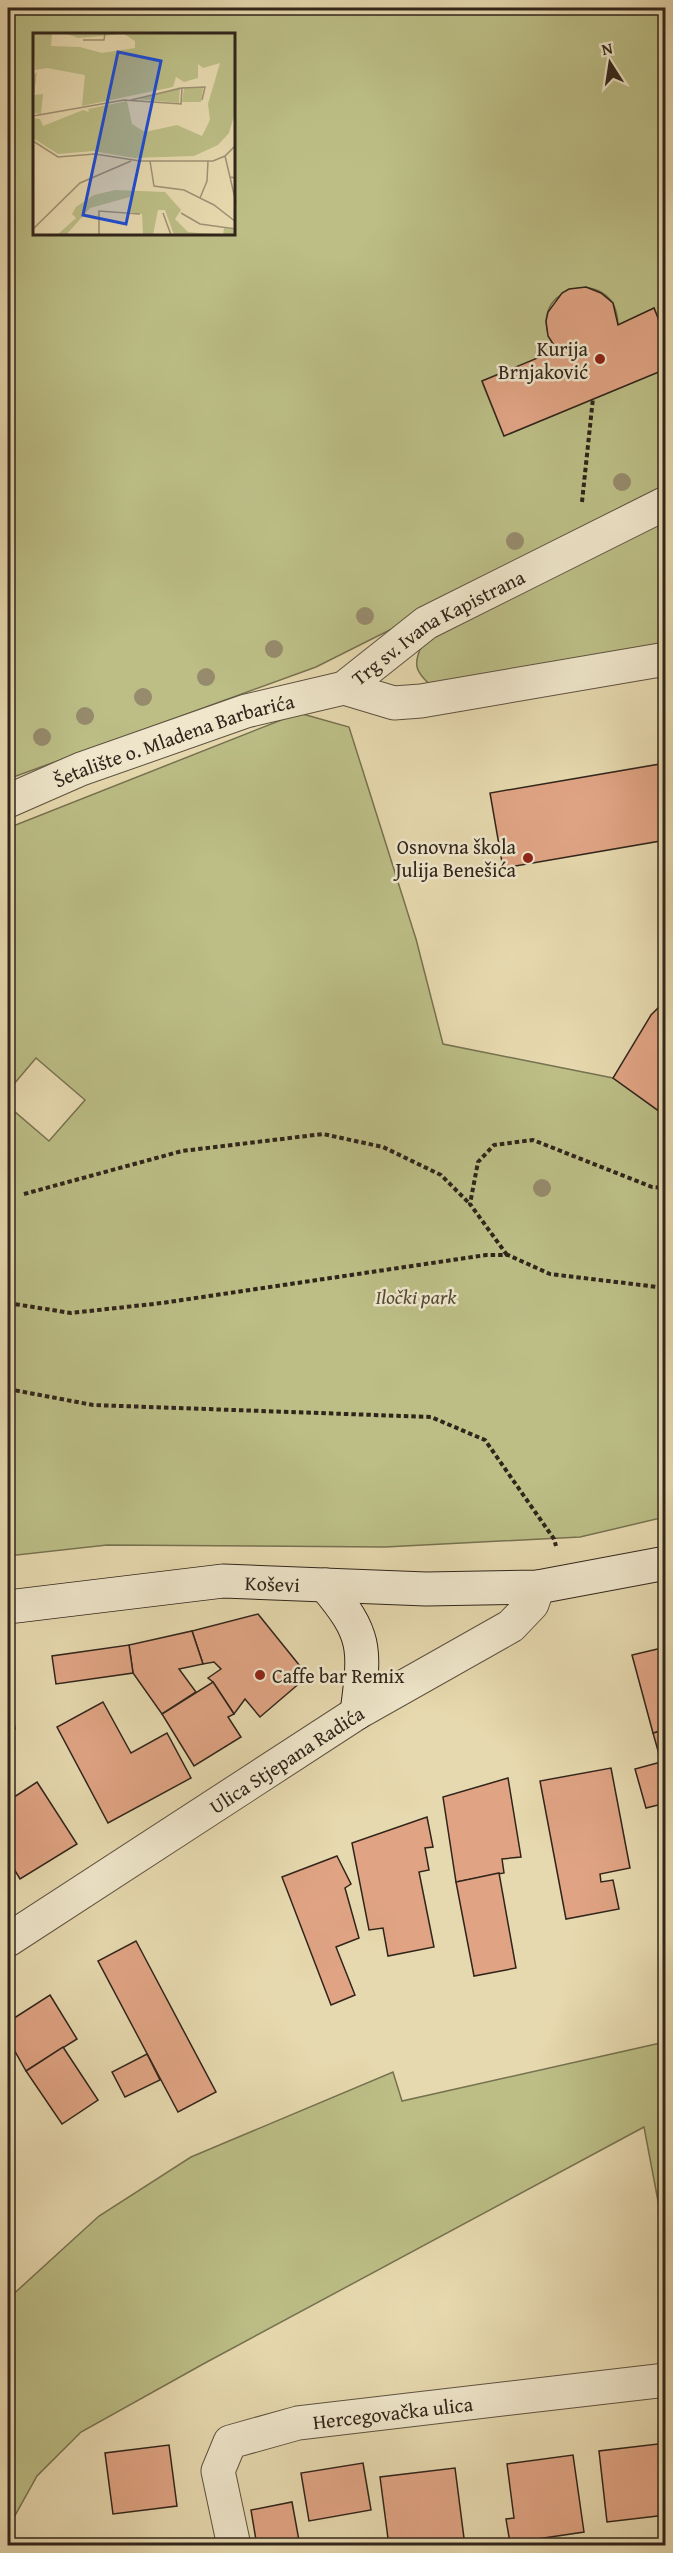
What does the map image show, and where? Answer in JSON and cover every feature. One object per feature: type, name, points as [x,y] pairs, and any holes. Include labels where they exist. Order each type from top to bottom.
[{"type":"street","name":"Trg sv. Ivana Kapistrana","points":[[344,688],[426,623],[666,503]]},
{"type":"street","name":"Trg sv. Ivana Kapistrana","points":[[344,688],[394,703],[421,701],[666,659]]},
{"type":"street","name":"Šetalište o. Mladena Barbarića","points":[[8,801],[81,769],[246,711],[344,688]]},
{"type":"street","points":[[551,1584],[666,1563]]},
{"type":"street","name":"Koševi","points":[[8,1607],[223,1581],[426,1588],[551,1584]]},
{"type":"street","name":"Ulica Stjepana Radića","points":[[8,1940],[357,1713],[511,1626],[551,1584]]},
{"type":"street","points":[[325,1585],[345,1609],[360,1637],[362,1670],[357,1713]]},
{"type":"street","name":"Hercegovačka ulica","points":[[234,2546],[218,2471],[230,2442],[298,2423],[666,2380]]},
{"type":"path","points":[[581,513],[593,398]]},
{"type":"path","points":[[24,1194],[182,1151],[323,1134],[383,1147],[441,1175],[470,1204],[508,1255]]},
{"type":"path","points":[[470,1204],[478,1162],[494,1145],[533,1140],[652,1187],[666,1188]]},
{"type":"path","points":[[8,1303],[71,1313],[174,1301],[486,1255],[508,1255],[550,1274],[666,1288]]},
{"type":"path","points":[[8,1389],[93,1405],[430,1417],[485,1440],[554,1539],[551,1584]]},
{"type":"green space","points":[[8,8],[665,8],[665,338],[654,308],[618,325],[613,305],[602,293],[587,288],[571,290],[557,298],[548,312],[547,329],[557,350],[482,382],[504,436],[665,369],[665,487],[541,554],[316,667],[8,779]]},
{"type":"green space","points":[[665,516],[665,648],[435,689],[422,677],[417,661],[425,638]]},
{"type":"green space","name":"Iločki park","points":[[299,713],[349,727],[416,939],[443,1044],[613,1078],[665,1116],[665,1517],[580,1537],[385,1547],[107,1545],[8,1556],[8,1106],[49,1141],[85,1100],[36,1058],[8,1091],[8,828]]},
{"type":"green space","points":[[665,2042],[665,2238],[644,2127],[81,2432],[37,2476],[8,2528],[8,2299],[99,2216],[191,2157],[393,2072],[402,2101]]},
{"type":"building","name":"Kurija Brnjaković","points":[[586,287],[601,293],[613,303],[618,325],[654,308],[666,338],[666,369],[504,436],[482,381],[557,350],[548,336],[546,321],[548,312],[562,293],[569,289]]},
{"type":"building","points":[[666,763],[666,840],[503,868],[490,793]]},
{"type":"building","points":[[666,1000],[666,1116],[613,1078],[651,1015]]},
{"type":"building","points":[[258,1614],[308,1676],[260,1717],[245,1699],[234,1714],[208,1678],[221,1669],[214,1662],[203,1664],[192,1631]]},
{"type":"building","points":[[192,1631],[203,1664],[179,1669],[196,1692],[162,1714],[133,1673],[129,1645]]},
{"type":"building","points":[[129,1645],[133,1673],[56,1684],[52,1656]]},
{"type":"building","points":[[666,1647],[666,1730],[653,1733],[632,1655]]},
{"type":"building","points":[[8,1680],[15,1729],[8,1730]]},
{"type":"building","points":[[213,1682],[234,1714],[228,1717],[241,1737],[194,1766],[162,1714]]},
{"type":"building","points":[[103,1702],[131,1753],[167,1733],[191,1778],[108,1823],[57,1727]]},
{"type":"building","points":[[666,1730],[666,1779],[653,1733]]},
{"type":"building","points":[[661,1762],[666,1779],[666,1803],[646,1808],[635,1769]]},
{"type":"building","points":[[611,1768],[630,1868],[600,1874],[601,1882],[613,1880],[619,1909],[566,1919],[540,1781]]},
{"type":"building","points":[[508,1778],[521,1857],[502,1859],[504,1873],[456,1882],[443,1797]]},
{"type":"building","points":[[37,1782],[77,1844],[20,1879],[8,1859],[8,1838],[13,1835],[8,1827],[8,1801]]},
{"type":"building","points":[[427,1817],[433,1847],[425,1848],[429,1870],[419,1872],[434,1947],[388,1956],[383,1928],[369,1930],[352,1843]]},
{"type":"building","points":[[337,1856],[351,1884],[345,1888],[359,1938],[336,1947],[355,1995],[331,2005],[282,1877]]},
{"type":"building","points":[[499,1873],[516,1968],[474,1976],[456,1882]]},
{"type":"building","points":[[136,1941],[216,2092],[178,2112],[98,1961]]},
{"type":"building","points":[[50,1995],[77,2039],[26,2071],[8,2039],[8,2022]]},
{"type":"building","points":[[63,2047],[98,2100],[62,2124],[26,2071]]},
{"type":"building","points":[[147,2054],[160,2080],[125,2097],[112,2072]]},
{"type":"building","points":[[666,2443],[666,2515],[607,2522],[599,2451]]},
{"type":"building","points":[[169,2445],[177,2506],[113,2514],[105,2453]]},
{"type":"building","points":[[573,2455],[584,2532],[510,2543],[506,2519],[514,2518],[507,2464]]},
{"type":"building","points":[[363,2463],[371,2510],[309,2521],[301,2473]]},
{"type":"building","points":[[455,2468],[465,2546],[389,2546],[380,2477]]},
{"type":"building","points":[[292,2502],[300,2546],[257,2546],[251,2510]]},
{"type":"place","name":"Kurija Brnjaković","points":[[600,359]]},
{"type":"place","name":"Osnovna škola Julija Benešića","points":[[528,858]]},
{"type":"place","name":"Caffe bar Remix","points":[[260,1675]]}]
